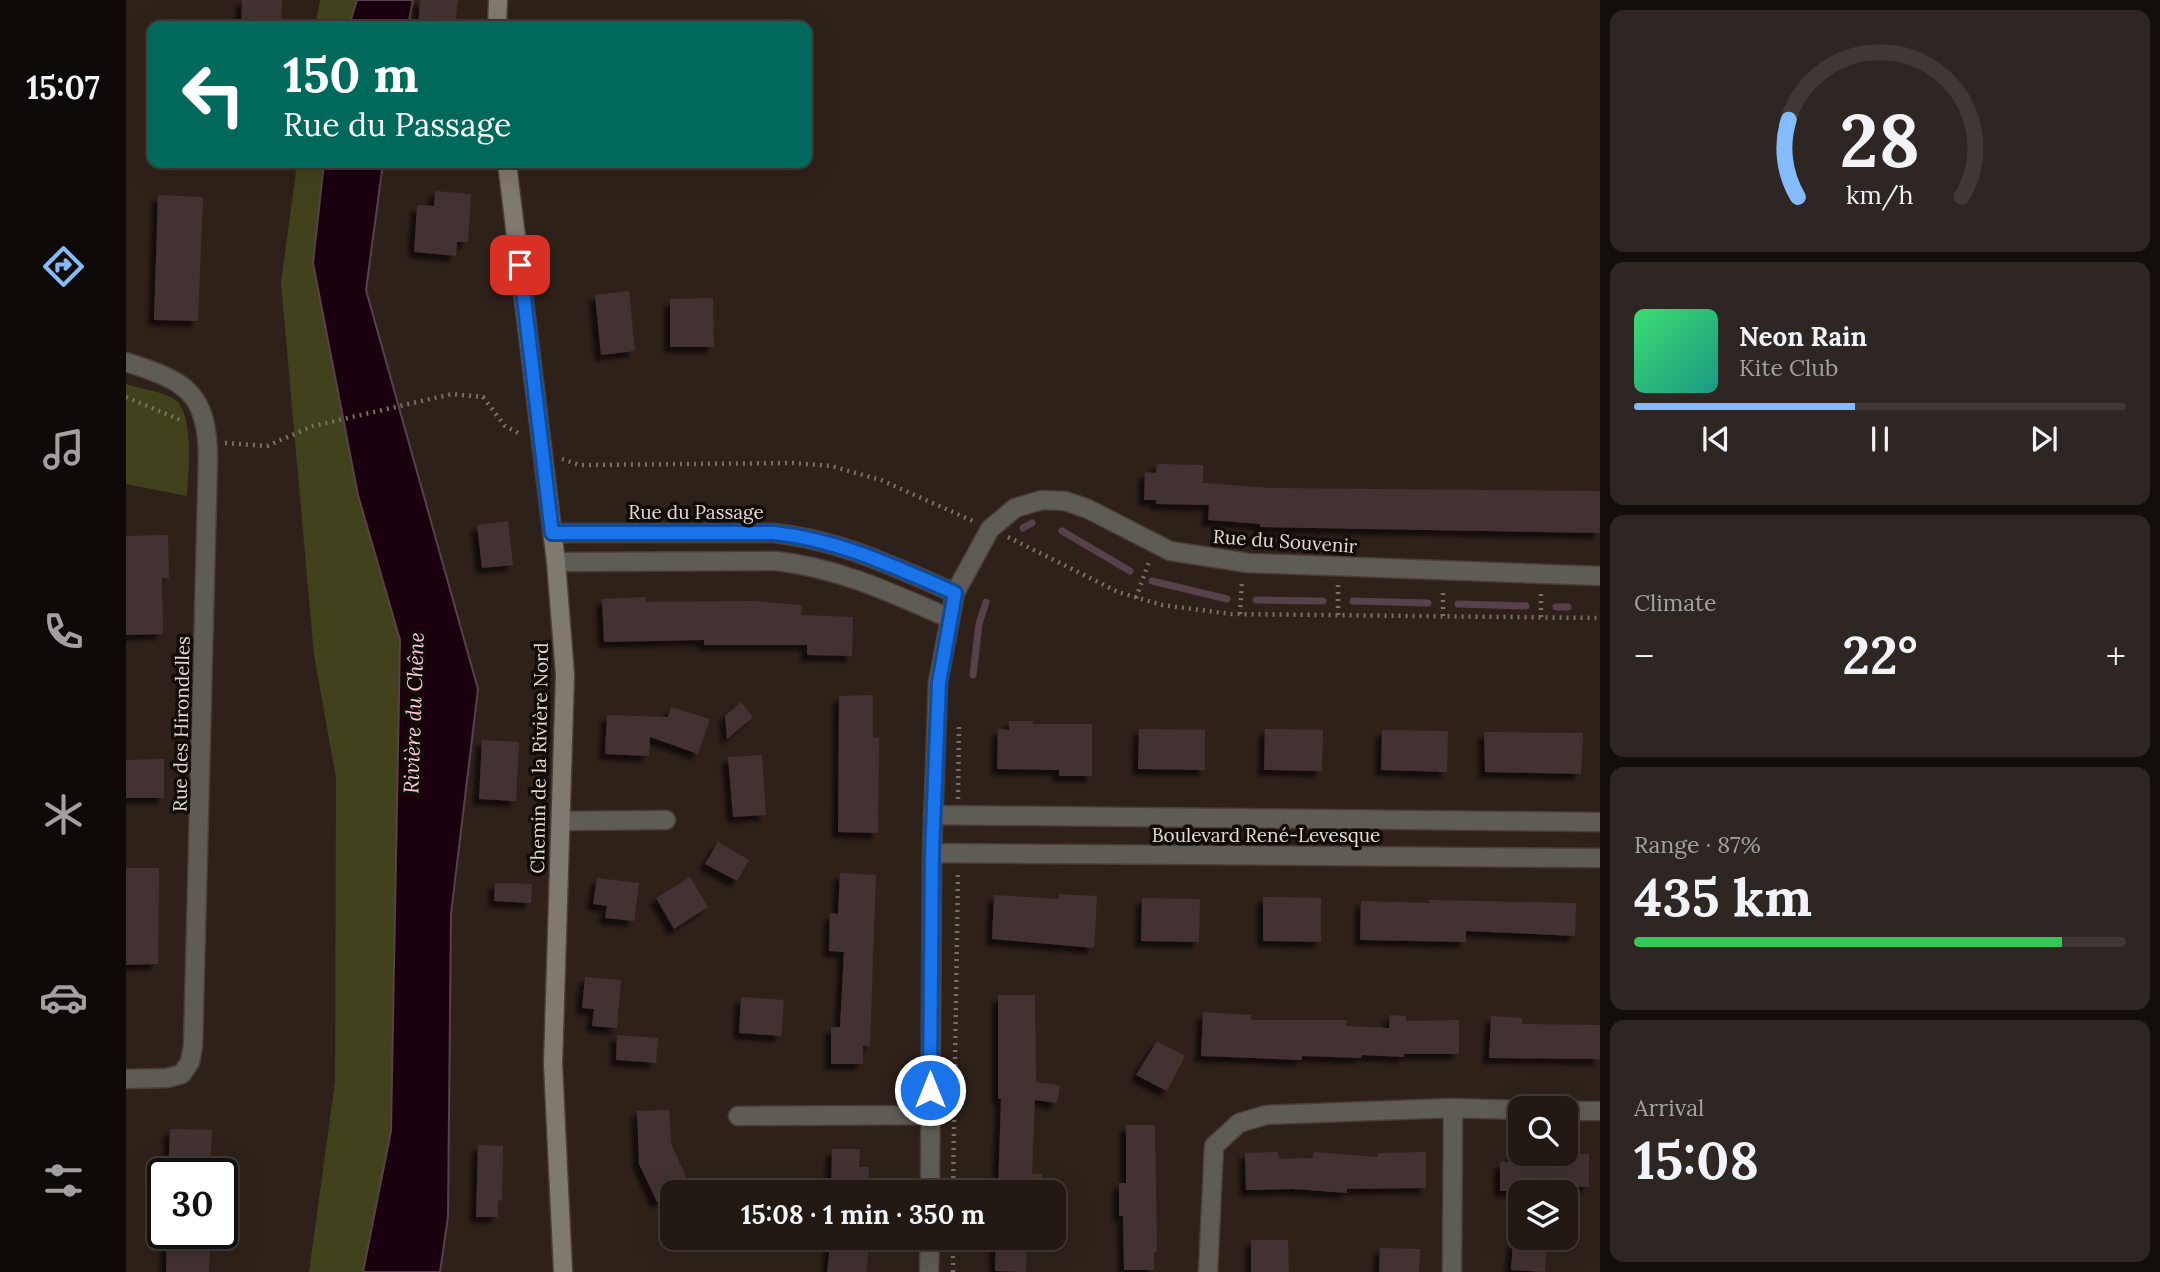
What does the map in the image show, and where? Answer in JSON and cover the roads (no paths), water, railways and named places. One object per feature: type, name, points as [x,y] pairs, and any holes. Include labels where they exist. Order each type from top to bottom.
[{"type":"street","points":[[497,21],[498,0]]},
{"type":"street","name":"Chemin de la Rivière Nord","points":[[508,168],[556,562],[565,675],[554,1064],[563,1272]]},
{"type":"street","name":"Rue des Hirondelles","points":[[126,362],[165,375],[189,388],[200,402],[205,418],[208,458],[193,1046],[190,1062],[182,1074],[167,1078],[126,1079]]},
{"type":"street","name":"Rue du Souvenir","points":[[930,1180],[932,853],[939,683],[955,593],[990,529],[1014,508],[1042,500],[1065,501],[1088,509],[1170,551],[1243,563],[1600,576]]},
{"type":"street","name":"Rue du Passage","points":[[552,533],[774,533],[807,536],[855,549],[955,593]]},
{"type":"street","points":[[556,562],[776,561],[808,564],[856,577],[949,618]]},
{"type":"street","name":"Boulevard René-Levesque","points":[[933,815],[1600,822]]},
{"type":"street","points":[[561,821],[666,820]]},
{"type":"street","name":"Boulevard René-Levesque","points":[[932,853],[1600,858]]},
{"type":"street","points":[[1208,1272],[1214,1146],[1239,1123],[1266,1115],[1453,1108],[1508,1110]]},
{"type":"street","points":[[1452,1272],[1453,1108]]},
{"type":"street","points":[[1578,1111],[1600,1111]]},
{"type":"street","points":[[738,1116],[930,1115]]},
{"type":"street","points":[[929,1250],[929,1272]]},
{"type":"water","points":[[357,0],[413,0],[409,21],[351,21]]},
{"type":"water","name":"Rivière du Chêne","points":[[323,168],[382,168],[366,290],[478,689],[451,914],[448,1217],[440,1272],[363,1272],[391,1131],[400,640],[358,495],[313,263]]},
{"type":"waterway","points":[[1023,528],[1032,523]]},
{"type":"waterway","points":[[1062,531],[1130,571]]},
{"type":"waterway","points":[[1152,581],[1227,599]]},
{"type":"waterway","points":[[1256,600],[1323,601]]},
{"type":"waterway","points":[[1353,601],[1428,603]]},
{"type":"waterway","points":[[973,675],[979,624],[986,602]]},
{"type":"waterway","points":[[1458,604],[1526,606]]},
{"type":"waterway","points":[[1556,607],[1568,607]]}]
